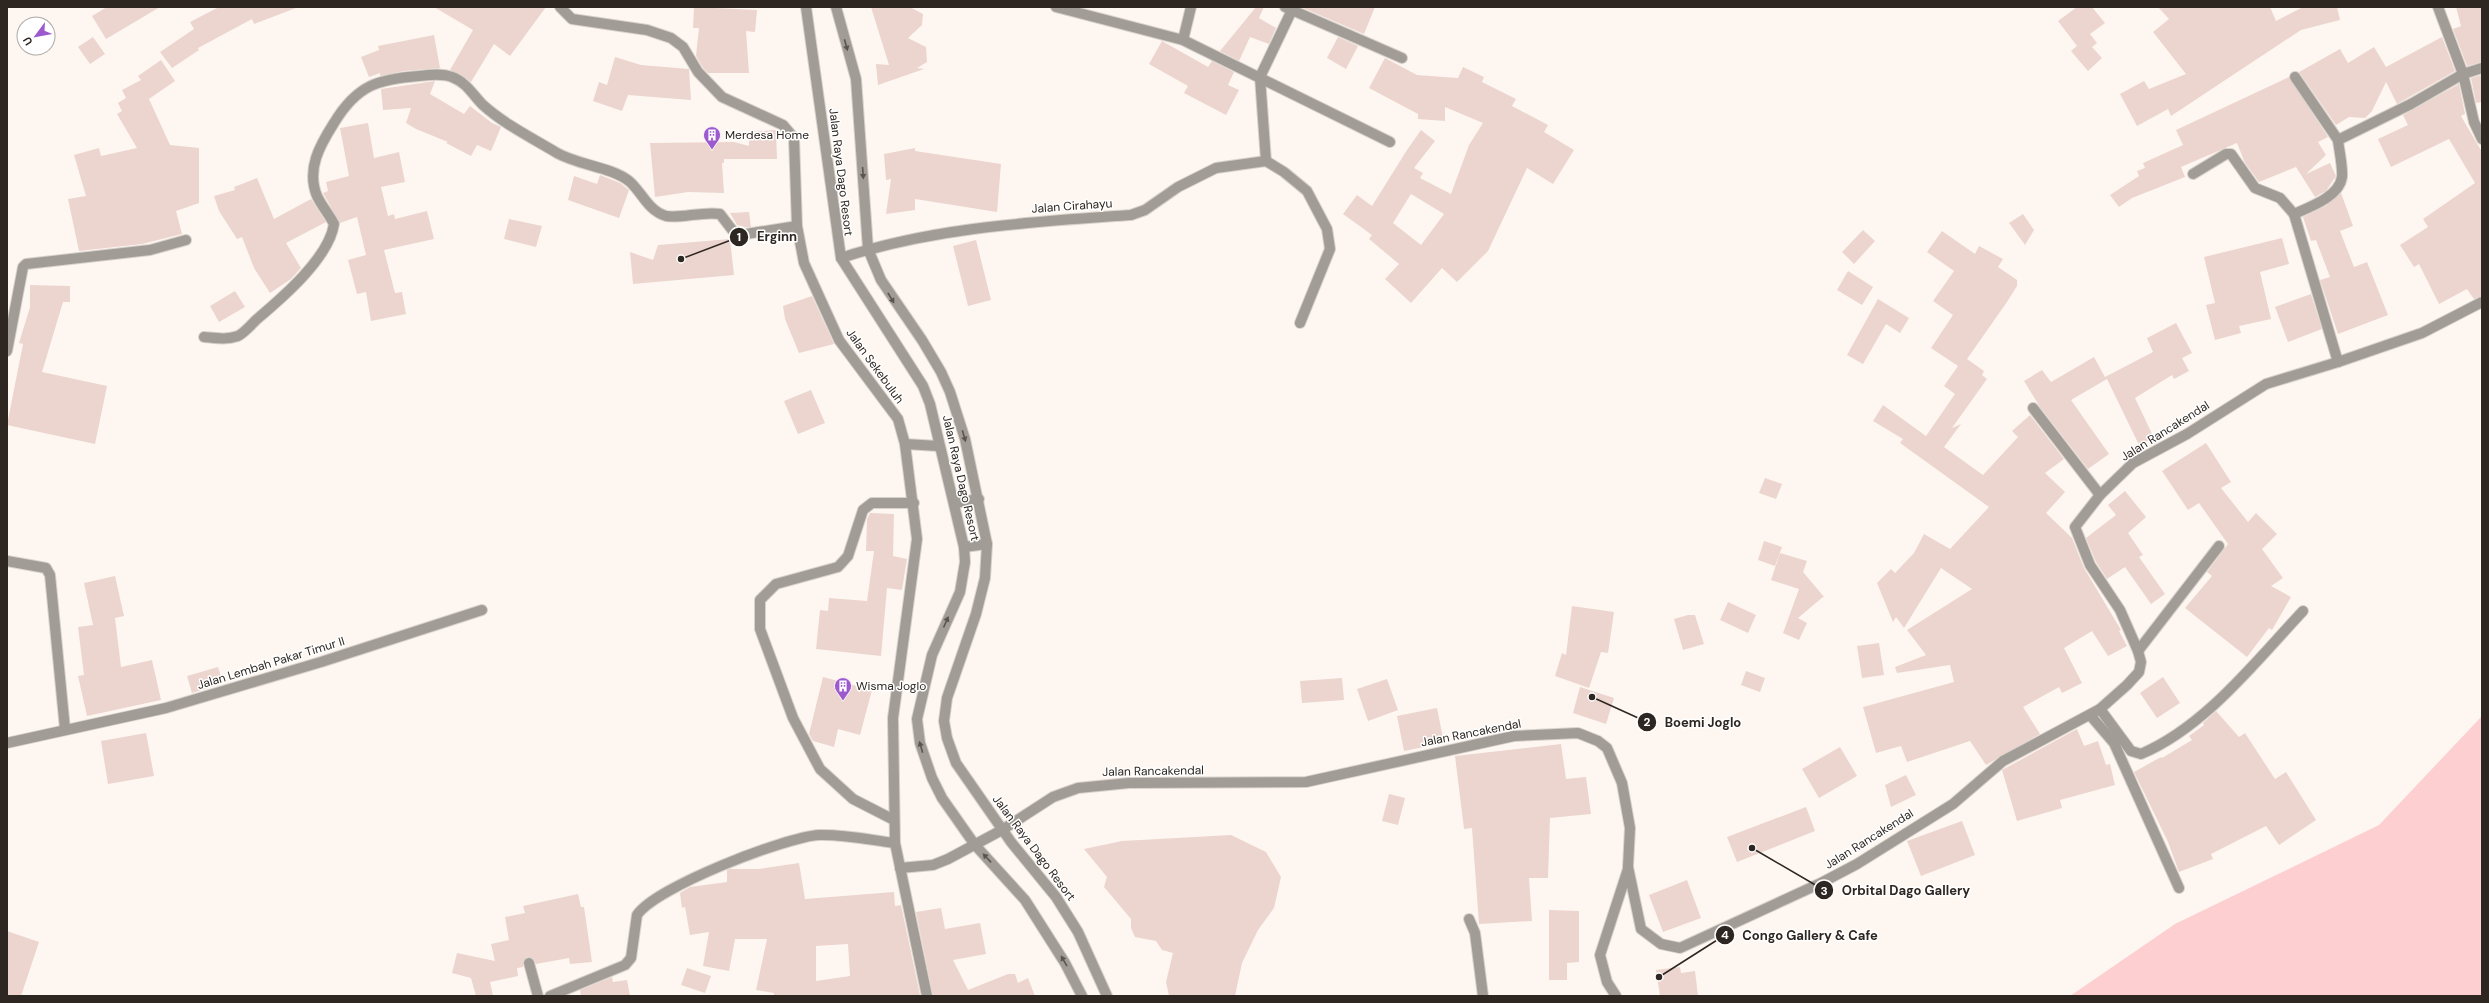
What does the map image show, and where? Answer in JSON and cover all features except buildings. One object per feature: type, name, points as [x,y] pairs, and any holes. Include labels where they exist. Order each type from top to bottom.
[{"type":"street","name":"Jalan Sekebuluh","points":[[560,7],[572,19],[647,30],[671,38],[683,47],[698,72],[722,97],[783,125],[794,138],[798,226],[804,263],[835,332],[898,419],[905,444],[914,503],[917,539],[893,718],[894,820],[895,843],[927,996]]},
{"type":"street","name":"Jalan Raya Dago Resort","points":[[806,7],[833,198],[838,246],[841,258],[923,386],[930,404],[938,446],[955,503],[964,547],[965,562],[960,592],[932,654],[917,719],[917,731],[932,778],[942,798],[975,845],[1025,900],[1065,962],[1082,996]]},
{"type":"street","name":"Jalan Raya Dago Resort","points":[[836,7],[856,79],[868,249],[880,280],[941,372],[964,439],[979,499],[987,544],[985,578],[976,614],[947,698],[944,721],[947,738],[956,763],[1002,830],[1056,897],[1078,932],[1107,996]]},
{"type":"street","points":[[1056,7],[1183,40],[1390,142]]},
{"type":"street","points":[[1183,40],[1191,7]]},
{"type":"street","points":[[2438,7],[2463,74],[2474,122],[2482,139]]},
{"type":"street","points":[[1300,323],[1330,249],[1327,229],[1307,191],[1284,172],[1266,161],[1260,77],[1288,8],[1402,58]]},
{"type":"street","points":[[2338,140],[2411,104],[2463,74],[2482,68]]},
{"type":"street","points":[[204,337],[225,339],[239,335],[294,285],[317,258],[333,234],[334,224],[317,197],[314,186],[312,174],[320,145],[335,120],[361,91],[375,82],[401,77],[441,74],[459,80],[483,104],[529,136],[566,158],[618,175],[629,182],[651,208],[667,216],[711,212],[720,214],[734,230],[746,234],[798,226]]},
{"type":"street","points":[[2294,214],[2325,201],[2340,183],[2342,176],[2338,140],[2295,77]]},
{"type":"street","points":[[2194,174],[2226,154],[2231,154],[2255,188],[2280,198],[2294,214],[2338,362]]},
{"type":"street","name":"Jalan Cirahayu","points":[[841,258],[868,249],[1003,224],[1131,215],[1145,210],[1202,173],[1231,165],[1266,161]]},
{"type":"street","points":[[7,351],[16,299],[23,267],[26,264],[150,250],[186,240]]},
{"type":"street","name":"Jalan Rancakendal","points":[[900,868],[933,865],[1002,830],[1053,797],[1090,786],[1129,783],[1306,782],[1514,736],[1578,733],[1598,741],[1607,748],[1613,758],[1622,783],[1630,828],[1628,867],[1642,929],[1661,944],[1680,948],[1821,884],[1857,864],[1953,804],[2003,761],[2100,709],[2139,672],[2141,662],[2138,651],[2120,610],[2090,565],[2075,527],[2100,495],[2133,463],[2187,434],[2266,384],[2338,362],[2422,333],[2482,302]]},
{"type":"street","points":[[2033,408],[2100,495]]},
{"type":"street","points":[[905,444],[938,446]]},
{"type":"street","points":[[955,503],[979,499]]},
{"type":"street","points":[[894,820],[853,799],[820,769],[793,718],[760,629],[760,600],[776,584],[838,567],[848,556],[863,510],[872,503],[914,503]]},
{"type":"street","points":[[964,547],[987,544]]},
{"type":"street","points":[[2138,651],[2219,546]]},
{"type":"street","points":[[7,561],[46,568],[52,582],[65,729]]},
{"type":"street","name":"Jalan Lembah Pakar Timur II","points":[[7,743],[65,729],[166,708],[321,662],[482,610]]},
{"type":"street","points":[[2100,709],[2131,751],[2140,754],[2154,748],[2170,739],[2223,697],[2303,611]]},
{"type":"street","points":[[2090,715],[2114,743],[2179,888]]},
{"type":"street","points":[[550,996],[625,965],[631,958],[637,915],[640,910],[696,877],[738,859],[796,838],[820,835],[895,843]]},
{"type":"street","points":[[1616,996],[1607,982],[1600,955],[1628,867]]},
{"type":"street","points":[[1469,919],[1475,933],[1484,996]]},
{"type":"street","points":[[529,963],[538,996]]},
{"type":"shaded area","points":[[2482,716],[2482,996],[2070,996],[2175,924],[2379,825]]},
{"type":"place","name":"Merdesa Home","points":[[712,150]]},
{"type":"place","name":"Erginn","points":[[681,259]]},
{"type":"place","name":"Boemi Joglo","points":[[1592,697]]},
{"type":"place","name":"Wisma Joglo","points":[[843,701]]},
{"type":"place","name":"Orbital Dago Gallery","points":[[1752,848]]},
{"type":"place","name":"Congo Gallery & Cafe","points":[[1659,977]]}]
